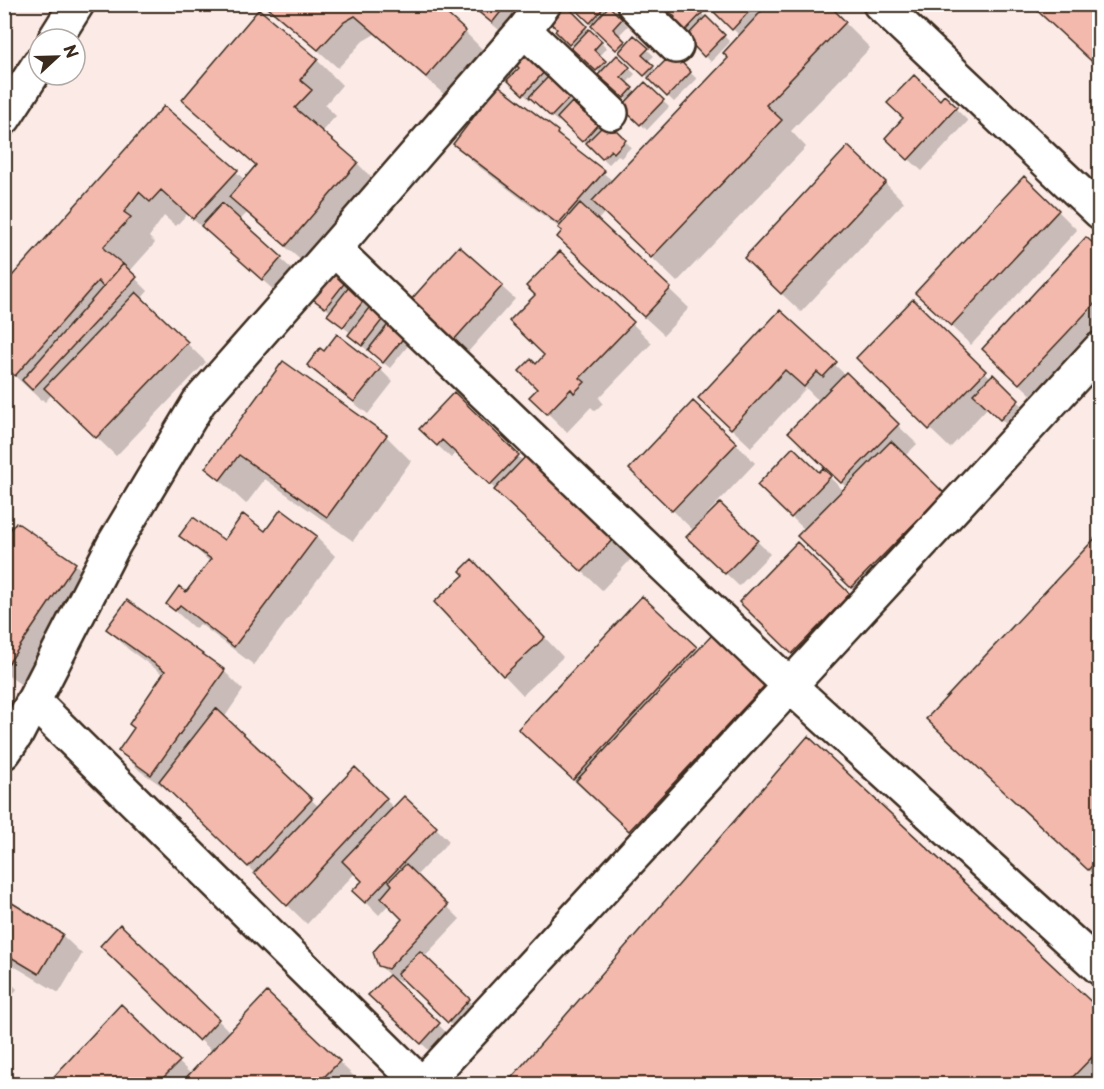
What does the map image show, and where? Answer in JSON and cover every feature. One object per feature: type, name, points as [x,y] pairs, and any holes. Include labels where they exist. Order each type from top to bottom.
[{"type":"street","points":[[63,27],[77,4]]},
{"type":"street","points":[[4,752],[114,544],[199,402],[524,30],[544,4]]},
{"type":"street","points":[[634,4],[676,46]]},
{"type":"street","points":[[880,4],[1100,212]]},
{"type":"street","points":[[524,30],[611,113]]},
{"type":"street","points":[[4,118],[27,83]]},
{"type":"street","points":[[334,249],[790,686],[1100,968]]},
{"type":"street","points":[[33,700],[422,1084],[1100,349]]},
{"type":"building","points":[[269,4],[436,4],[466,31],[426,77],[355,16],[344,22],[318,50],[267,7]]},
{"type":"building","points":[[469,4],[507,4],[492,23]]},
{"type":"building","points":[[561,4],[565,4],[587,26],[569,45],[547,20]]},
{"type":"building","points":[[570,4],[607,4],[590,23]]},
{"type":"building","points":[[694,4],[703,12],[685,31],[673,20],[675,17],[663,5]]},
{"type":"building","points":[[706,4],[756,4],[732,30]]},
{"type":"building","points":[[768,4],[828,4],[846,22],[766,105],[782,120],[651,258],[592,201],[728,58],[723,53]]},
{"type":"building","points":[[1030,4],[1100,4],[1100,69]]},
{"type":"building","points":[[609,6],[622,19],[613,29],[625,41],[616,50],[591,26]]},
{"type":"building","points":[[259,9],[318,59],[300,80],[312,90],[295,108],[358,162],[286,246],[229,197],[256,165],[182,100]]},
{"type":"building","points":[[706,16],[725,35],[704,57],[692,44],[694,41],[688,35]]},
{"type":"building","points":[[589,29],[602,41],[594,50],[606,61],[596,71],[571,48]]},
{"type":"building","points":[[634,35],[649,48],[642,55],[654,66],[644,76],[619,52]]},
{"type":"building","points":[[529,51],[547,69],[523,95],[507,80],[519,68],[516,65]]},
{"type":"building","points":[[673,53],[691,72],[667,97],[648,78]]},
{"type":"building","points":[[617,55],[630,67],[621,77],[633,88],[624,98],[598,75]]},
{"type":"building","points":[[914,75],[940,100],[944,95],[957,107],[908,160],[885,138],[903,118],[887,103]]},
{"type":"building","points":[[548,77],[559,88],[562,86],[572,95],[551,117],[529,97]]},
{"type":"building","points":[[645,82],[664,100],[640,125],[621,107]]},
{"type":"building","points":[[498,85],[605,171],[558,224],[453,144]]},
{"type":"building","points":[[572,102],[585,114],[588,110],[600,122],[582,142],[557,118]]},
{"type":"building","points":[[164,106],[238,170],[193,219],[161,190],[150,202],[139,192],[124,212],[131,217],[104,246],[104,249],[123,264],[103,287],[98,281],[15,376],[4,366],[4,285]]},
{"type":"building","points":[[604,125],[609,130],[613,127],[626,140],[614,153],[611,150],[602,159],[586,143]]},
{"type":"building","points":[[848,146],[886,182],[781,294],[744,258]]},
{"type":"building","points":[[1024,176],[1059,210],[951,326],[915,293]]},
{"type":"building","points":[[222,203],[282,257],[262,280],[201,226]]},
{"type":"building","points":[[580,203],[671,288],[644,317],[557,237],[562,231],[558,228]]},
{"type":"building","points":[[1086,237],[1100,249],[1100,298],[1019,384],[982,349]]},
{"type":"building","points":[[459,246],[503,285],[453,341],[409,302]]},
{"type":"building","points":[[560,251],[634,322],[580,378],[585,382],[574,393],[571,389],[547,414],[529,397],[537,389],[519,371],[531,359],[536,364],[544,355],[509,321],[535,295],[526,286]]},
{"type":"building","points":[[123,264],[137,277],[32,390],[22,380]]},
{"type":"building","points":[[333,269],[347,280],[325,308],[310,297]]},
{"type":"building","points":[[349,287],[365,299],[343,327],[327,315]]},
{"type":"building","points":[[136,292],[188,342],[96,438],[44,388]]},
{"type":"building","points":[[913,299],[986,371],[929,430],[856,358]]},
{"type":"building","points":[[372,304],[386,315],[362,346],[348,335]]},
{"type":"building","points":[[780,310],[837,362],[823,377],[817,372],[804,387],[785,370],[731,429],[698,398]]},
{"type":"building","points":[[390,322],[406,335],[383,363],[368,350]]},
{"type":"building","points":[[337,334],[381,368],[354,402],[307,365],[320,348],[324,351]]},
{"type":"building","points":[[283,361],[387,435],[327,517],[239,455],[220,480],[205,468]]},
{"type":"building","points":[[846,372],[899,424],[841,483],[788,432]]},
{"type":"building","points":[[993,374],[1019,400],[1000,420],[973,394]]},
{"type":"building","points":[[454,392],[519,455],[490,485],[442,440],[437,446],[419,429]]},
{"type":"building","points":[[693,401],[737,443],[672,511],[629,469]]},
{"type":"building","points":[[891,441],[944,493],[851,588],[797,536]]},
{"type":"building","points":[[793,447],[819,472],[823,468],[831,476],[791,518],[757,485]]},
{"type":"building","points":[[526,456],[614,538],[582,572],[494,490]]},
{"type":"building","points":[[720,503],[758,540],[725,574],[686,537]]},
{"type":"building","points":[[281,509],[317,536],[234,647],[180,605],[175,611],[166,604],[179,586],[186,592],[211,559],[179,536],[193,517],[224,540],[243,514],[265,531]]},
{"type":"building","points":[[16,522],[76,563],[6,667],[4,538]]},
{"type":"building","points":[[1100,533],[1100,858],[1088,870],[926,719]]},
{"type":"building","points":[[797,542],[850,594],[792,654],[739,602]]},
{"type":"building","points":[[472,559],[545,637],[503,676],[434,602],[464,575],[460,571]]},
{"type":"building","points":[[642,596],[697,647],[573,780],[518,729]]},
{"type":"building","points":[[127,600],[225,670],[151,775],[118,751],[134,728],[129,724],[165,671],[106,629]]},
{"type":"building","points":[[713,634],[766,684],[629,831],[576,781]]},
{"type":"building","points":[[216,708],[312,799],[248,867],[159,781]]},
{"type":"building","points":[[808,736],[1100,1010],[1100,1049],[1066,1084],[506,1084]]},
{"type":"building","points":[[355,767],[387,798],[287,906],[254,873]]},
{"type":"building","points":[[404,796],[437,827],[365,903],[352,891],[362,881],[342,861]]},
{"type":"building","points":[[406,864],[448,905],[388,969],[378,966],[373,952],[402,919],[381,898],[392,885],[389,881]]},
{"type":"building","points":[[4,898],[63,934],[39,974],[4,953]]},
{"type":"building","points":[[120,924],[219,1019],[199,1041],[100,946]]},
{"type":"building","points":[[420,951],[470,999],[448,1023],[397,974]]},
{"type":"building","points":[[389,975],[440,1023],[421,1044],[368,995]]},
{"type":"building","points":[[267,992],[340,1061],[317,1084],[180,1084]]},
{"type":"building","points":[[121,1004],[180,1061],[157,1084],[47,1084]]}]
